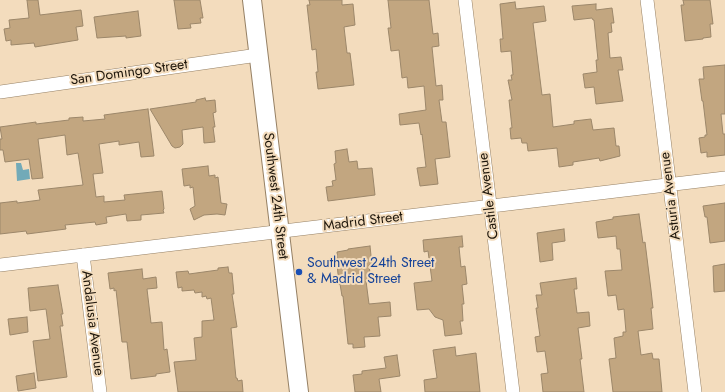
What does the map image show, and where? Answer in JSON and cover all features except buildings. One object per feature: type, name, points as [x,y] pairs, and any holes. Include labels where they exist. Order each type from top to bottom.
[{"type":"street","name":"Southwest 24th Street","points":[[252,0],[299,392]]},
{"type":"street","name":"Castile Avenue","points":[[465,0],[513,392]]},
{"type":"street","name":"Asturia Avenue","points":[[647,0],[695,392]]},
{"type":"street","name":"San Domingo Street","points":[[0,92],[258,55]]},
{"type":"street","name":"Madrid Street","points":[[0,265],[725,178]]},
{"type":"street","name":"Andalusia Avenue","points":[[83,255],[100,392]]},
{"type":"water","points":[[16,163],[21,163],[23,170],[29,169],[30,179],[17,181]]},
{"type":"place","name":"Southwest 24th Street & Madrid Street","points":[[299,272]]}]
